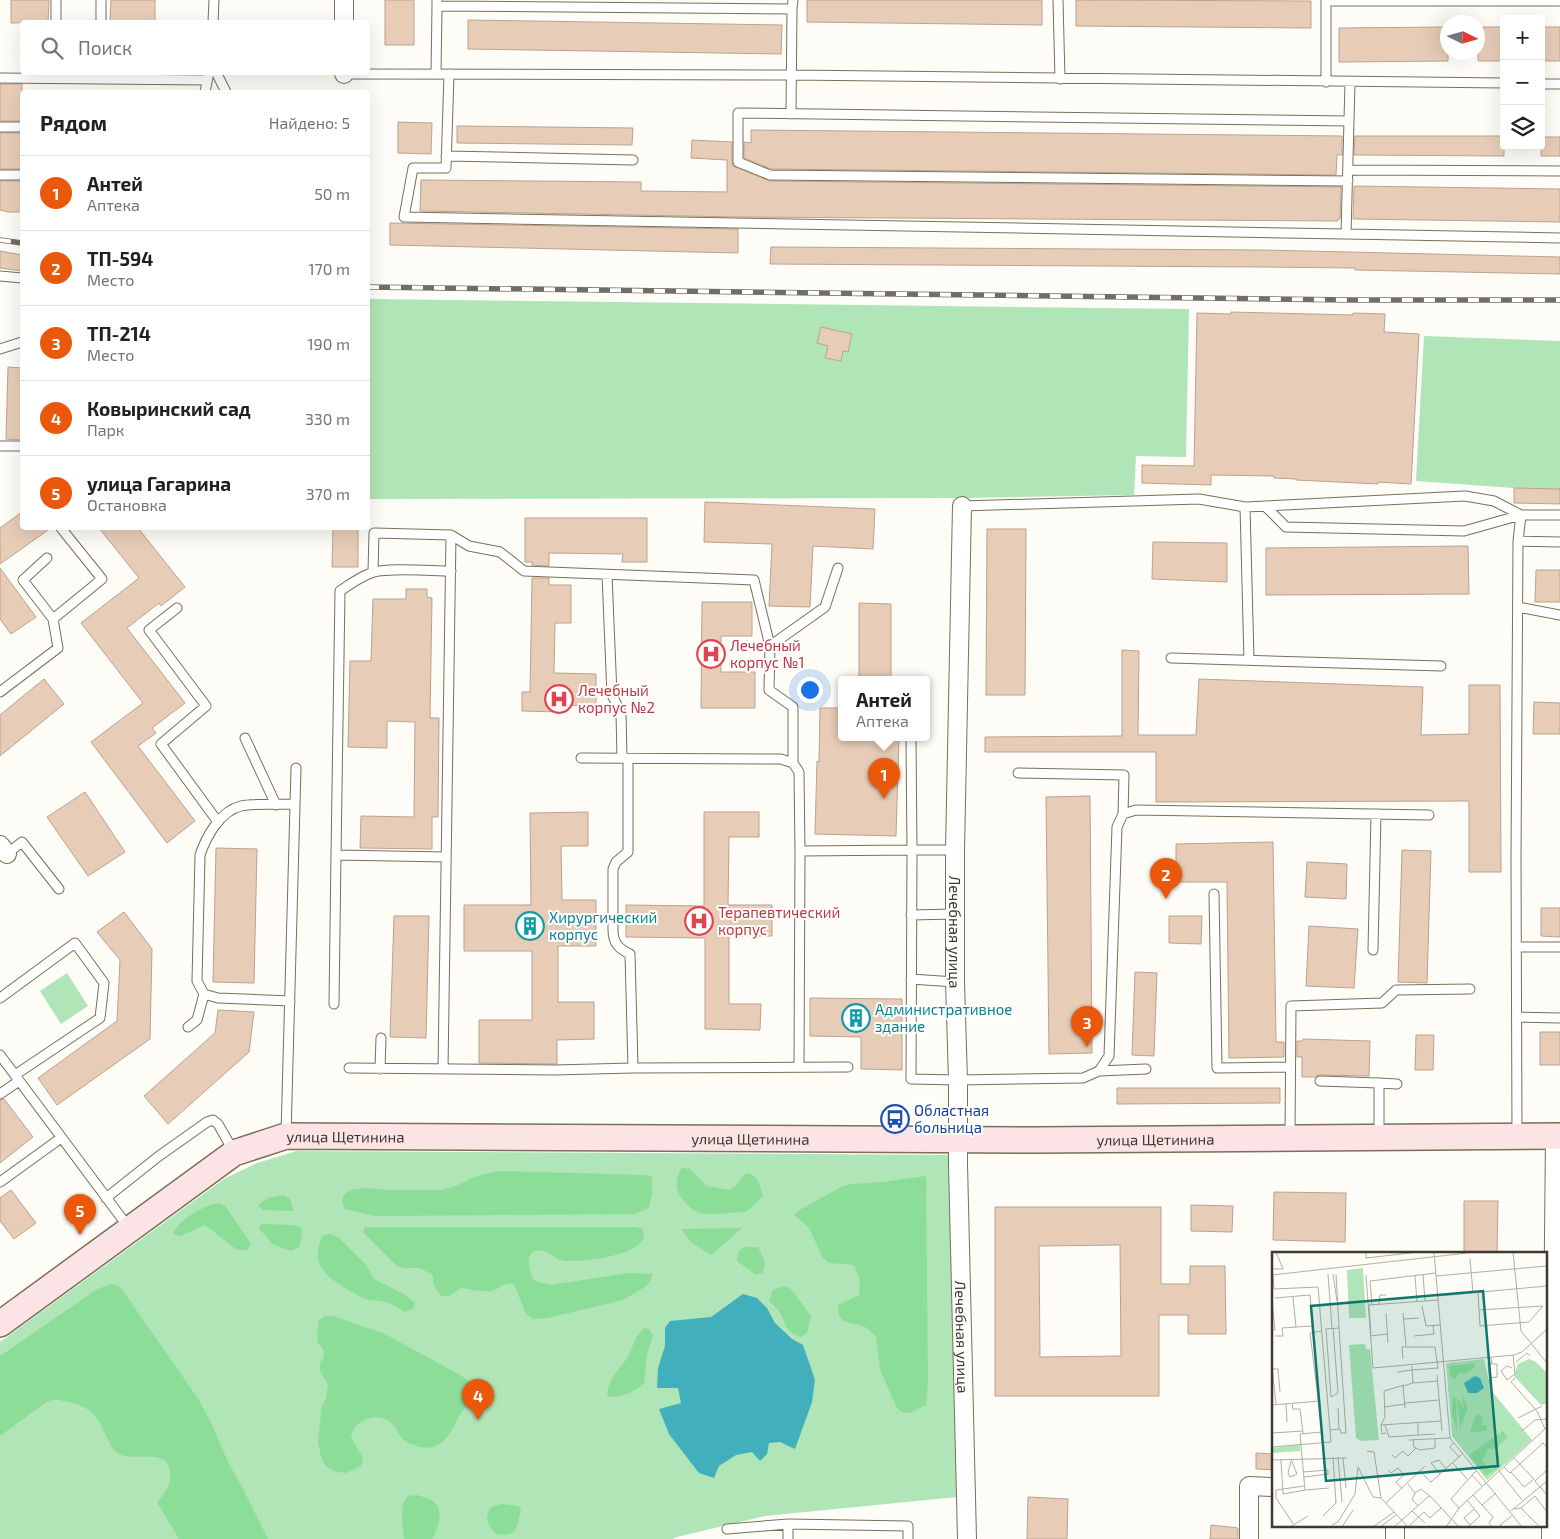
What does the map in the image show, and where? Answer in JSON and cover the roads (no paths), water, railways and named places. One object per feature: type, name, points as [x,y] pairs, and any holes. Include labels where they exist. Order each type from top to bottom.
[{"type":"street","points":[[344,0],[344,20]]},
{"type":"street","name":"Лечебная улица","points":[[962,506],[954,850],[967,1539]]},
{"type":"street","name":"улица Щетинина","points":[[0,1324],[234,1153],[286,1136],[958,1140],[1557,1136]]},
{"type":"street","points":[[1551,1539],[1548,1489],[1556,1448],[1557,1136]]},
{"type":"street","points":[[1249,1539],[1249,1486],[1272,1487]]},
{"type":"street","points":[[1395,1526],[1395,1539]]},
{"type":"lane","points":[[56,0],[56,20]]},
{"type":"lane","points":[[101,0],[101,20]]},
{"type":"lane","points":[[213,20],[214,0]]},
{"type":"lane","points":[[1058,0],[1060,79]]},
{"type":"lane","points":[[1326,82],[1326,0],[1560,1]]},
{"type":"lane","points":[[436,74],[437,3],[793,5],[791,114]]},
{"type":"lane","points":[[370,73],[792,75],[1500,83]]},
{"type":"lane","points":[[449,74],[446,168],[413,168],[404,218],[1560,238]]},
{"type":"lane","points":[[218,75],[225,90]]},
{"type":"lane","points":[[0,78],[208,76],[205,90]]},
{"type":"lane","points":[[1346,234],[1350,82]]},
{"type":"lane","points":[[1545,84],[1560,84]]},
{"type":"lane","points":[[1348,180],[770,175],[738,162],[738,113],[1349,121]]},
{"type":"lane","points":[[0,127],[20,127]]},
{"type":"lane","points":[[446,156],[633,160]]},
{"type":"lane","points":[[1348,170],[1560,171]]},
{"type":"lane","points":[[0,175],[20,175]]},
{"type":"lane","points":[[0,276],[20,278]]},
{"type":"lane","points":[[0,349],[20,343]]},
{"type":"lane","points":[[0,446],[20,446]]},
{"type":"lane","points":[[962,506],[1199,499],[1245,507],[1465,496],[1494,501],[1521,515]]},
{"type":"lane","points":[[1265,506],[1286,527],[1464,531],[1521,515],[1560,515]]},
{"type":"lane","points":[[1245,507],[1249,660]]},
{"type":"lane","points":[[1517,1136],[1518,541],[1521,515]]},
{"type":"lane","points":[[53,619],[102,578],[63,530]]},
{"type":"lane","points":[[373,572],[374,534],[451,535],[469,546],[500,552],[524,571],[754,580],[770,646],[769,690],[793,707],[793,763],[799,772],[799,1067]]},
{"type":"lane","points":[[443,1069],[451,535]]},
{"type":"lane","points":[[1518,541],[1560,542]]},
{"type":"lane","points":[[0,692],[58,648],[53,619],[23,580],[47,558]]},
{"type":"lane","points":[[770,646],[825,607],[838,568]]},
{"type":"lane","points":[[334,1004],[340,591],[373,572],[398,570],[451,571]]},
{"type":"lane","points":[[607,575],[612,695],[621,713],[625,759],[628,852],[616,862],[613,869],[613,939],[616,945],[630,954],[633,1068]]},
{"type":"lane","points":[[1518,607],[1560,615]]},
{"type":"lane","points":[[177,608],[149,630],[206,706],[161,744],[218,822]]},
{"type":"lane","points":[[1171,658],[1441,666]]},
{"type":"lane","points":[[245,738],[276,805]]},
{"type":"lane","points":[[911,741],[910,1079],[1083,1078],[1099,1071],[1146,1069]]},
{"type":"lane","points":[[581,758],[781,759],[793,763]]},
{"type":"lane","points":[[286,1136],[296,768]]},
{"type":"lane","points":[[1018,773],[1124,775],[1123,814],[1117,827],[1108,1056],[1099,1071]]},
{"type":"lane","points":[[290,1001],[218,998],[204,994],[197,982],[200,855],[205,841],[218,822],[233,809],[241,806],[295,804]]},
{"type":"lane","points":[[1123,814],[1136,810],[1429,815]]},
{"type":"lane","points":[[1373,950],[1376,814]]},
{"type":"lane","points":[[2,853],[22,842],[59,889]]},
{"type":"lane","points":[[800,851],[954,850]]},
{"type":"lane","points":[[336,855],[446,857]]},
{"type":"lane","points":[[1214,894],[1217,1068],[1290,1067]]},
{"type":"lane","points":[[911,915],[956,914]]},
{"type":"lane","points":[[0,998],[75,943],[104,983],[100,1018],[17,1078],[0,1094]]},
{"type":"lane","points":[[1516,946],[1560,947]]},
{"type":"lane","points":[[911,979],[955,982]]},
{"type":"lane","points":[[1290,1138],[1291,1006],[1382,1003],[1396,990],[1470,989]]},
{"type":"lane","points":[[188,1027],[197,1020],[204,994]]},
{"type":"lane","points":[[1516,1017],[1560,1018]]},
{"type":"lane","points":[[380,1069],[381,1038]]},
{"type":"lane","points":[[0,1055],[129,1228]]},
{"type":"lane","points":[[349,1068],[554,1070],[848,1067]]},
{"type":"lane","points":[[1320,1081],[1397,1084]]},
{"type":"lane","points":[[1379,1083],[1380,1137]]},
{"type":"lane","points":[[106,1198],[159,1156],[207,1122],[213,1120],[218,1124],[234,1153]]},
{"type":"lane","points":[[0,1182],[61,1138]]},
{"type":"lane","points":[[788,1524],[788,1539]]},
{"type":"lane","points":[[727,1529],[788,1524],[908,1526],[908,1539]]},
{"type":"water","points":[[743,1294],[757,1298],[767,1308],[775,1323],[792,1339],[803,1345],[815,1380],[812,1402],[795,1449],[780,1442],[769,1443],[767,1454],[760,1461],[752,1452],[736,1455],[719,1466],[714,1478],[699,1473],[669,1434],[659,1409],[681,1403],[678,1388],[657,1388],[658,1368],[665,1346],[665,1328],[670,1321],[711,1317]]},
{"type":"railway","points":[[0,240],[20,243]]},
{"type":"railway","points":[[370,287],[1352,300],[1560,300]]},
{"type":"place","name":"Лечебный корпус №1","points":[[711,654]]},
{"type":"place","name":"Лечебный корпус №2","points":[[559,699]]},
{"type":"place","name":"Антей","points":[[884,799]]},
{"type":"place","name":"ТП-594","points":[[1166,899]]},
{"type":"place","name":"Терапевтический корпус","points":[[699,921]]},
{"type":"place","name":"Хирургический корпус","points":[[530,926]]},
{"type":"place","name":"Административное здание","points":[[856,1018]]},
{"type":"place","name":"ТП-214","points":[[1087,1047]]},
{"type":"place","name":"Областная больница","points":[[895,1119]]},
{"type":"place","name":"улица Гагарина","points":[[80,1235]]},
{"type":"place","name":"Ковыринский сад","points":[[478,1420]]}]
